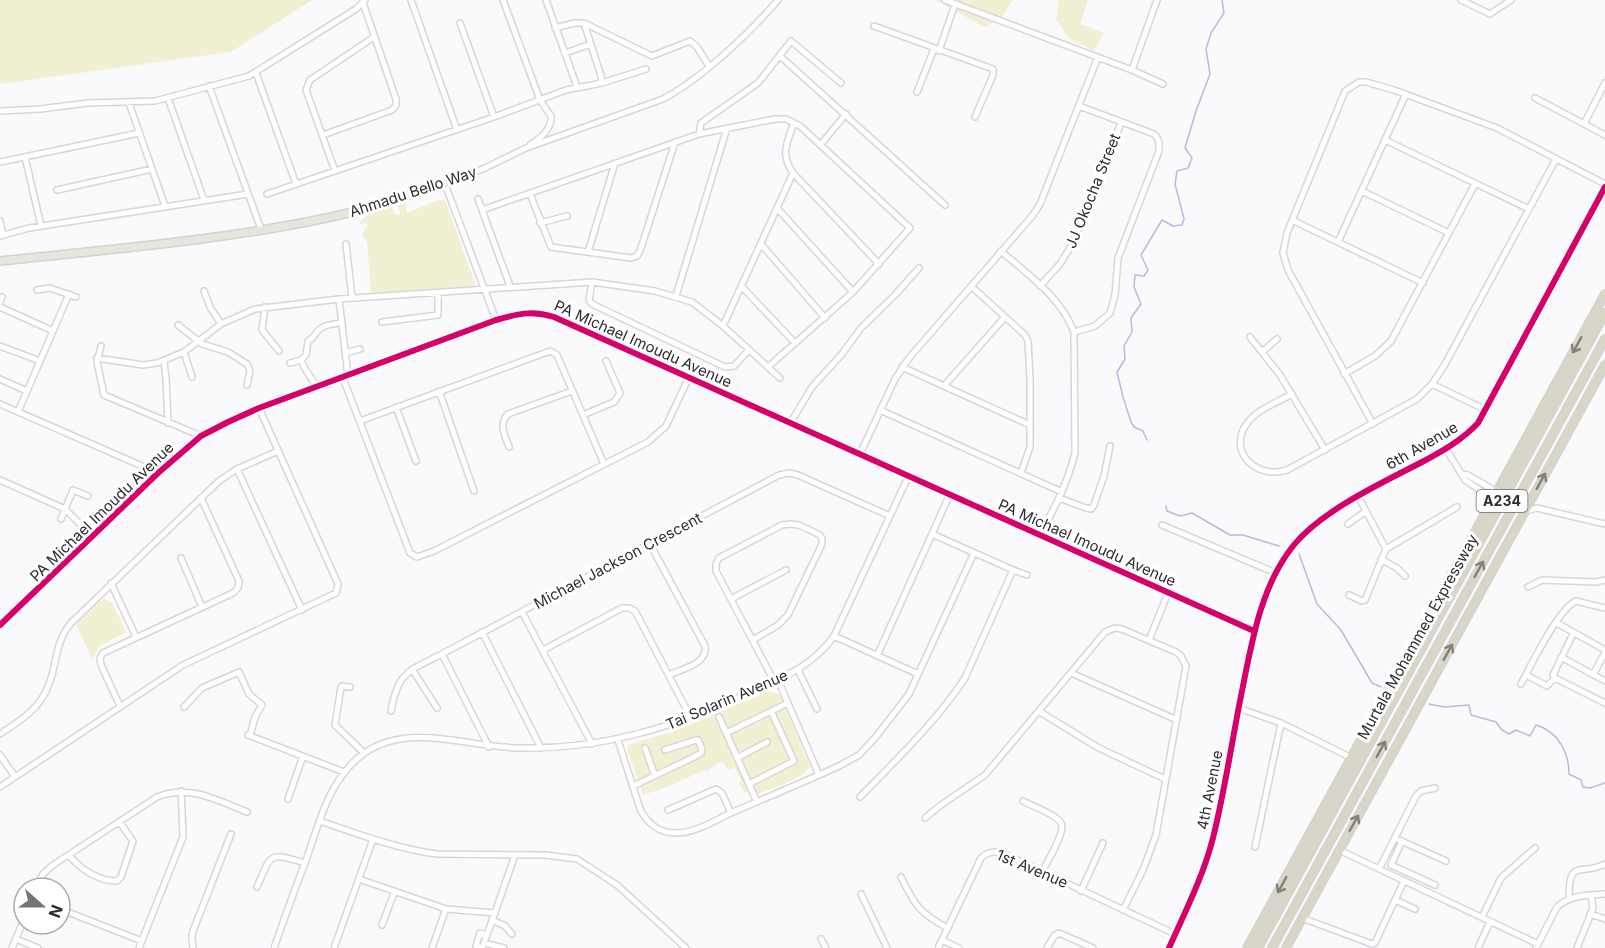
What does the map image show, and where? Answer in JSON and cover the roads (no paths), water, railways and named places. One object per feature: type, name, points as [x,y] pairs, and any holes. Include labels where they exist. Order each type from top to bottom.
[{"type":"highway","name":"Murtala Mohammed Expressway","points":[[1247,948],[1603,298]]},
{"type":"highway","name":"Murtala Mohammed Expressway","points":[[1258,948],[1605,313]]},
{"type":"highway","name":"Murtala Mohammed Expressway","points":[[1272,948],[1605,339]]},
{"type":"highway","points":[[1286,948],[1605,365]]},
{"type":"highway","points":[[1302,864],[1320,814]]},
{"type":"main road","name":"Ahmadu Bello Way","points":[[0,261],[261,229],[361,210],[445,184]]},
{"type":"street","points":[[411,0],[457,130]]},
{"type":"street","points":[[503,0],[540,100],[551,121],[542,136],[526,148]]},
{"type":"street","points":[[546,0],[577,87]]},
{"type":"street","name":"Ahmadu Bello Way","points":[[445,184],[526,148],[663,99],[679,91],[754,26],[778,0]]},
{"type":"street","points":[[945,0],[1132,70],[1162,84]]},
{"type":"street","points":[[1132,70],[1157,0]]},
{"type":"street","points":[[1461,0],[1490,14],[1511,0]]},
{"type":"street","points":[[0,111],[88,103],[129,103],[168,98],[256,73],[356,9],[364,1],[396,105],[392,110],[323,135]]},
{"type":"street","points":[[917,92],[937,50],[954,4]]},
{"type":"street","points":[[460,23],[494,117]]},
{"type":"street","points":[[555,28],[584,23],[652,56],[690,41],[710,66]]},
{"type":"street","points":[[584,23],[602,83]]},
{"type":"street","points":[[874,26],[993,69],[993,75],[975,117]]},
{"type":"street","points":[[335,171],[306,90],[307,85],[310,80],[375,37]]},
{"type":"street","points":[[699,134],[701,123],[758,83],[789,42],[795,42],[841,83]]},
{"type":"street","points":[[565,52],[591,44]]},
{"type":"street","points":[[780,56],[945,205]]},
{"type":"street","points":[[860,453],[902,367],[1040,204],[1098,57]]},
{"type":"street","points":[[267,194],[577,87],[602,83],[646,69]]},
{"type":"street","points":[[256,73],[296,184]]},
{"type":"street","points":[[1373,424],[1285,262],[1283,244],[1345,91],[1359,82],[1366,82],[1406,94],[1497,128],[1605,186]]},
{"type":"street","points":[[1584,124],[1605,83]]},
{"type":"street","points":[[209,87],[261,229]]},
{"type":"street","points":[[1338,242],[1406,94]]},
{"type":"street","points":[[168,98],[204,200]]},
{"type":"street","points":[[1535,98],[1605,135]]},
{"type":"street","points":[[129,103],[165,206]]},
{"type":"street","points":[[1074,332],[1095,326],[1110,313],[1115,295],[1118,258],[1159,151],[1159,139],[1154,135],[1079,106]]},
{"type":"street","points":[[820,144],[846,114]]},
{"type":"street","points":[[482,210],[699,134],[775,119],[786,119],[794,123],[909,225],[909,232],[853,292],[768,367]]},
{"type":"street","points":[[794,123],[785,160],[793,173],[879,264]]},
{"type":"street","name":"JJ Okocha Street","points":[[1040,286],[1060,264],[1073,243],[1121,123]]},
{"type":"street","points":[[676,296],[727,128]]},
{"type":"street","points":[[0,162],[139,133]]},
{"type":"street","points":[[1385,140],[1528,209]]},
{"type":"street","points":[[530,194],[551,247],[631,258],[637,256],[675,142]]},
{"type":"street","points":[[25,157],[41,226]]},
{"type":"street","points":[[1292,394],[1250,420],[1244,428],[1241,447],[1244,455],[1249,463],[1261,471],[1279,473],[1417,399],[1432,384],[1556,159]]},
{"type":"street","points":[[588,252],[615,163]]},
{"type":"street","points":[[57,190],[152,169]]},
{"type":"street","points":[[723,326],[793,173]]},
{"type":"street","points":[[445,184],[496,320]]},
{"type":"street","points":[[1344,374],[1375,356],[1391,341],[1475,184]]},
{"type":"street","name":"6th Avenue","points":[[1254,631],[1276,573],[1291,548],[1304,534],[1358,496],[1446,449],[1468,434],[1486,410],[1605,186]]},
{"type":"street","points":[[1362,191],[1449,233]]},
{"type":"street","points":[[0,221],[2,236],[41,226],[248,194]]},
{"type":"street","points":[[478,199],[510,286]]},
{"type":"street","points":[[777,208],[853,292]]},
{"type":"street","points":[[540,223],[567,216]]},
{"type":"street","points":[[1292,220],[1423,283]]},
{"type":"street","points":[[346,244],[352,298]]},
{"type":"street","points":[[761,244],[825,318]]},
{"type":"street","points":[[1001,252],[1064,309],[1074,332],[1075,453],[1060,495],[1040,535]]},
{"type":"street","points":[[791,422],[812,387],[842,354],[861,328],[919,268]]},
{"type":"street","points":[[592,282],[590,300],[592,304],[725,367],[734,366],[749,350]]},
{"type":"street","points":[[97,358],[143,365],[164,361],[184,352],[221,324],[240,314],[265,307],[352,298],[592,282],[627,286],[676,296],[692,302],[723,326],[780,378]]},
{"type":"street","points":[[971,286],[1025,335],[1029,346],[1030,447],[1021,474]]},
{"type":"street","points":[[742,287],[795,343]]},
{"type":"street","points":[[18,412],[53,331],[73,296],[50,288],[37,290]]},
{"type":"street","points":[[204,291],[210,307],[221,324]]},
{"type":"street","points":[[382,322],[438,315],[438,293]]},
{"type":"street","points":[[339,299],[345,353],[345,377],[410,553],[417,557],[434,551],[648,442],[666,426],[689,377]]},
{"type":"street","points":[[0,307],[53,331]]},
{"type":"street","points":[[265,307],[262,330],[279,351]]},
{"type":"street","name":"PA Michael Imoudu Avenue","points":[[0,625],[158,473],[201,436],[259,408],[496,320],[530,312],[554,316],[1254,631]]},
{"type":"street","points":[[944,386],[1005,317]]},
{"type":"street","points":[[290,363],[302,360],[306,355],[308,341],[313,339],[319,329],[323,326],[342,323]]},
{"type":"street","points":[[178,326],[197,341],[228,352],[247,364],[250,371],[247,385]]},
{"type":"street","points":[[1250,337],[1292,394],[1325,450]]},
{"type":"street","points":[[1262,352],[1277,339]]},
{"type":"street","points":[[0,346],[40,361]]},
{"type":"street","points":[[101,346],[97,358],[104,395],[201,436]]},
{"type":"street","points":[[345,353],[360,350]]},
{"type":"street","points":[[360,421],[550,351],[557,355],[604,464]]},
{"type":"street","points":[[184,352],[192,378]]},
{"type":"street","points":[[302,360],[303,368],[317,387]]},
{"type":"street","points":[[164,361],[168,423]]},
{"type":"street","points":[[583,415],[614,402],[620,393],[606,361]]},
{"type":"street","points":[[902,367],[1030,425]]},
{"type":"street","points":[[0,379],[27,391]]},
{"type":"street","points":[[1432,384],[1486,410]]},
{"type":"street","points":[[439,391],[474,491]]},
{"type":"street","points":[[509,447],[502,426],[503,419],[508,414],[572,391]]},
{"type":"street","points":[[0,404],[158,473]]},
{"type":"street","points":[[396,407],[416,461]]},
{"type":"street","points":[[0,787],[183,665],[336,593],[338,584],[259,408]]},
{"type":"street","points":[[880,410],[1021,474],[1091,509],[1104,476],[1110,446]]},
{"type":"street","points":[[1446,449],[1461,474],[1468,475],[1495,496]]},
{"type":"street","points":[[0,734],[27,716],[36,707],[50,684],[55,654],[64,632],[111,583],[219,481],[237,469],[278,451]]},
{"type":"street","points":[[237,469],[302,610]]},
{"type":"street","name":"Michael Jackson Crescent","points":[[412,669],[779,476],[789,473],[798,475],[890,516]]},
{"type":"street","name":"Tai Solarin Avenue","points":[[273,948],[330,796],[344,772],[364,753],[382,742],[409,737],[489,747],[541,748],[618,740],[691,718],[798,670],[824,650],[834,636],[909,475]]},
{"type":"street","points":[[0,480],[65,509],[92,536]]},
{"type":"street","points":[[61,519],[74,490],[88,496]]},
{"type":"street","points":[[877,656],[950,494]]},
{"type":"street","points":[[1358,496],[1386,549]]},
{"type":"street","points":[[1532,497],[1537,508]]},
{"type":"street","points":[[120,706],[101,665],[100,658],[103,653],[233,593],[238,588],[239,581],[201,498]]},
{"type":"street","points":[[1349,595],[1362,601],[1365,600],[1386,549],[1457,507]]},
{"type":"street","points":[[1524,512],[1537,508],[1605,524]]},
{"type":"street","points":[[1348,524],[1366,511]]},
{"type":"street","points":[[753,640],[778,625],[788,615],[822,544],[820,535],[799,525],[782,525],[719,558],[716,564],[716,571],[753,640],[776,681],[788,704],[819,775]]},
{"type":"street","points":[[1162,525],[1276,573]]},
{"type":"street","points":[[932,534],[1027,575]]},
{"type":"street","points":[[650,544],[705,646],[706,653],[703,659],[669,675]]},
{"type":"street","points":[[618,740],[645,819],[658,829],[677,833],[689,831],[757,802],[859,755],[909,694],[974,553]]},
{"type":"street","points":[[181,558],[202,607]]},
{"type":"street","points":[[1381,559],[1405,576]]},
{"type":"street","points":[[731,599],[786,570]]},
{"type":"street","points":[[860,796],[905,751],[965,678],[1013,570]]},
{"type":"street","points":[[1528,587],[1542,580],[1596,582],[1605,579]]},
{"type":"street","points":[[111,583],[136,637]]},
{"type":"street","points":[[1149,640],[1168,593]]},
{"type":"street","points":[[1521,684],[1544,641],[1567,607],[1576,601],[1605,608]]},
{"type":"street","points":[[543,650],[622,608],[629,608],[634,612],[691,718]]},
{"type":"street","points":[[522,612],[592,744]]},
{"type":"street","points":[[1557,623],[1605,651],[1593,675]]},
{"type":"street","points":[[926,818],[940,805],[986,776],[1105,632],[1110,629],[1122,629],[1176,652],[1185,660],[1186,666],[1152,845],[1143,870],[1123,910]]},
{"type":"street","name":"4th Avenue","points":[[1169,948],[1192,898],[1208,855],[1254,631]]},
{"type":"street","points":[[482,633],[541,748]]},
{"type":"street","points":[[1555,678],[1554,671],[1573,634]]},
{"type":"street","points":[[834,636],[918,674]]},
{"type":"street","points":[[442,654],[489,747]]},
{"type":"street","points":[[1561,657],[1605,681]]},
{"type":"street","points":[[391,711],[394,692],[399,681],[412,669],[437,708]]},
{"type":"street","points":[[798,670],[817,709]]},
{"type":"street","points":[[184,707],[202,688],[238,672],[249,694],[262,705],[255,717],[250,735],[344,772]]},
{"type":"street","points":[[1071,673],[1177,720]]},
{"type":"street","points":[[1526,675],[1547,686],[1555,678]]},
{"type":"street","points":[[1555,678],[1605,702]]},
{"type":"street","points":[[350,687],[341,687],[335,725],[364,753]]},
{"type":"street","points":[[726,733],[788,704]]},
{"type":"street","points":[[1238,708],[1281,723],[1352,758]]},
{"type":"street","points":[[748,784],[794,761],[771,711]]},
{"type":"street","points":[[1040,712],[1099,748],[1165,778]]},
{"type":"street","points":[[718,717],[757,802]]},
{"type":"street","points":[[1256,847],[1281,723]]},
{"type":"street","points":[[633,786],[701,753],[702,749],[696,740],[665,750]]},
{"type":"street","points":[[737,758],[767,742]]},
{"type":"street","points":[[645,748],[655,776]]},
{"type":"street","points":[[0,755],[15,777]]},
{"type":"street","points":[[288,799],[303,756]]},
{"type":"street","points":[[1379,868],[1416,796],[1421,791],[1435,788]]},
{"type":"street","points":[[668,810],[716,789],[722,793],[731,813]]},
{"type":"street","points":[[139,948],[183,837],[181,791]]},
{"type":"street","points":[[42,876],[69,855],[120,824],[158,797],[168,793],[194,792],[247,812]]},
{"type":"street","points":[[1023,801],[1054,816],[1060,820],[1062,825],[1063,830],[1042,872]]},
{"type":"street","points":[[320,821],[405,849],[438,854],[565,856],[578,859],[617,885],[686,948]]},
{"type":"street","points":[[69,855],[83,870],[110,881],[117,880],[121,877],[133,841],[120,824]]},
{"type":"street","points":[[193,948],[193,931],[231,834]]},
{"type":"street","points":[[1394,838],[1446,861]]},
{"type":"street","points":[[334,948],[373,839]]},
{"type":"street","points":[[1402,841],[1391,865],[1435,885]]},
{"type":"street","points":[[1081,891],[1103,843]]},
{"type":"street","points":[[1482,917],[1501,878],[1534,848]]},
{"type":"street","points":[[1340,850],[1482,917],[1537,946],[1557,907],[1569,899],[1605,894]]},
{"type":"street","name":"1st Avenue","points":[[938,948],[981,858],[992,851],[1175,934]]},
{"type":"street","points":[[257,887],[273,856],[278,855],[305,863]]},
{"type":"street","points":[[504,948],[484,943],[482,948],[476,945],[480,933],[487,935],[515,855]]},
{"type":"street","points":[[1569,899],[1570,878],[1574,872],[1578,869],[1598,868],[1605,864]]},
{"type":"street","points":[[901,877],[919,910],[948,928]]},
{"type":"street","points":[[359,879],[394,893],[446,909],[495,913]]},
{"type":"street","points":[[1302,918],[1372,944],[1375,943],[1404,880]]},
{"type":"street","points":[[382,925],[394,893]]},
{"type":"street","points":[[861,894],[887,948]]},
{"type":"street","points":[[1576,948],[1593,908],[1591,895]]},
{"type":"street","points":[[1395,900],[1415,909]]},
{"type":"street","points":[[432,948],[446,909]]},
{"type":"street","points":[[72,914],[142,941]]},
{"type":"street","points":[[1590,914],[1605,919]]},
{"type":"street","points":[[492,920],[505,926],[512,934]]},
{"type":"street","points":[[1478,948],[1490,921]]},
{"type":"street","points":[[1047,948],[1054,936],[1059,933],[1093,948]]},
{"type":"street","points":[[12,948],[17,936]]},
{"type":"street","points":[[16,939],[38,948]]},
{"type":"street","points":[[821,939],[826,948]]},
{"type":"street","points":[[942,940],[959,948]]},
{"type":"waterway","points":[[1147,440],[1143,431],[1134,427],[1131,422],[1117,372],[1125,359],[1124,346],[1132,332],[1131,318],[1141,304],[1134,287],[1135,275],[1144,276],[1148,270],[1141,255],[1162,220],[1173,226],[1182,225],[1184,219],[1175,184],[1177,171],[1188,168],[1192,158],[1185,148],[1210,74],[1206,49],[1211,33],[1224,13],[1222,0]]},
{"type":"waterway","points":[[1166,506],[1167,511],[1180,516],[1192,513],[1230,535],[1243,535],[1279,546]]},
{"type":"waterway","points":[[1299,554],[1317,604],[1341,630],[1372,683],[1381,687]]},
{"type":"waterway","points":[[1429,704],[1444,707],[1469,705],[1471,715],[1496,722],[1502,730],[1509,734],[1516,730],[1530,736],[1536,725],[1544,728],[1561,744],[1567,758],[1569,774],[1581,780],[1583,787],[1590,788],[1605,783]]}]
